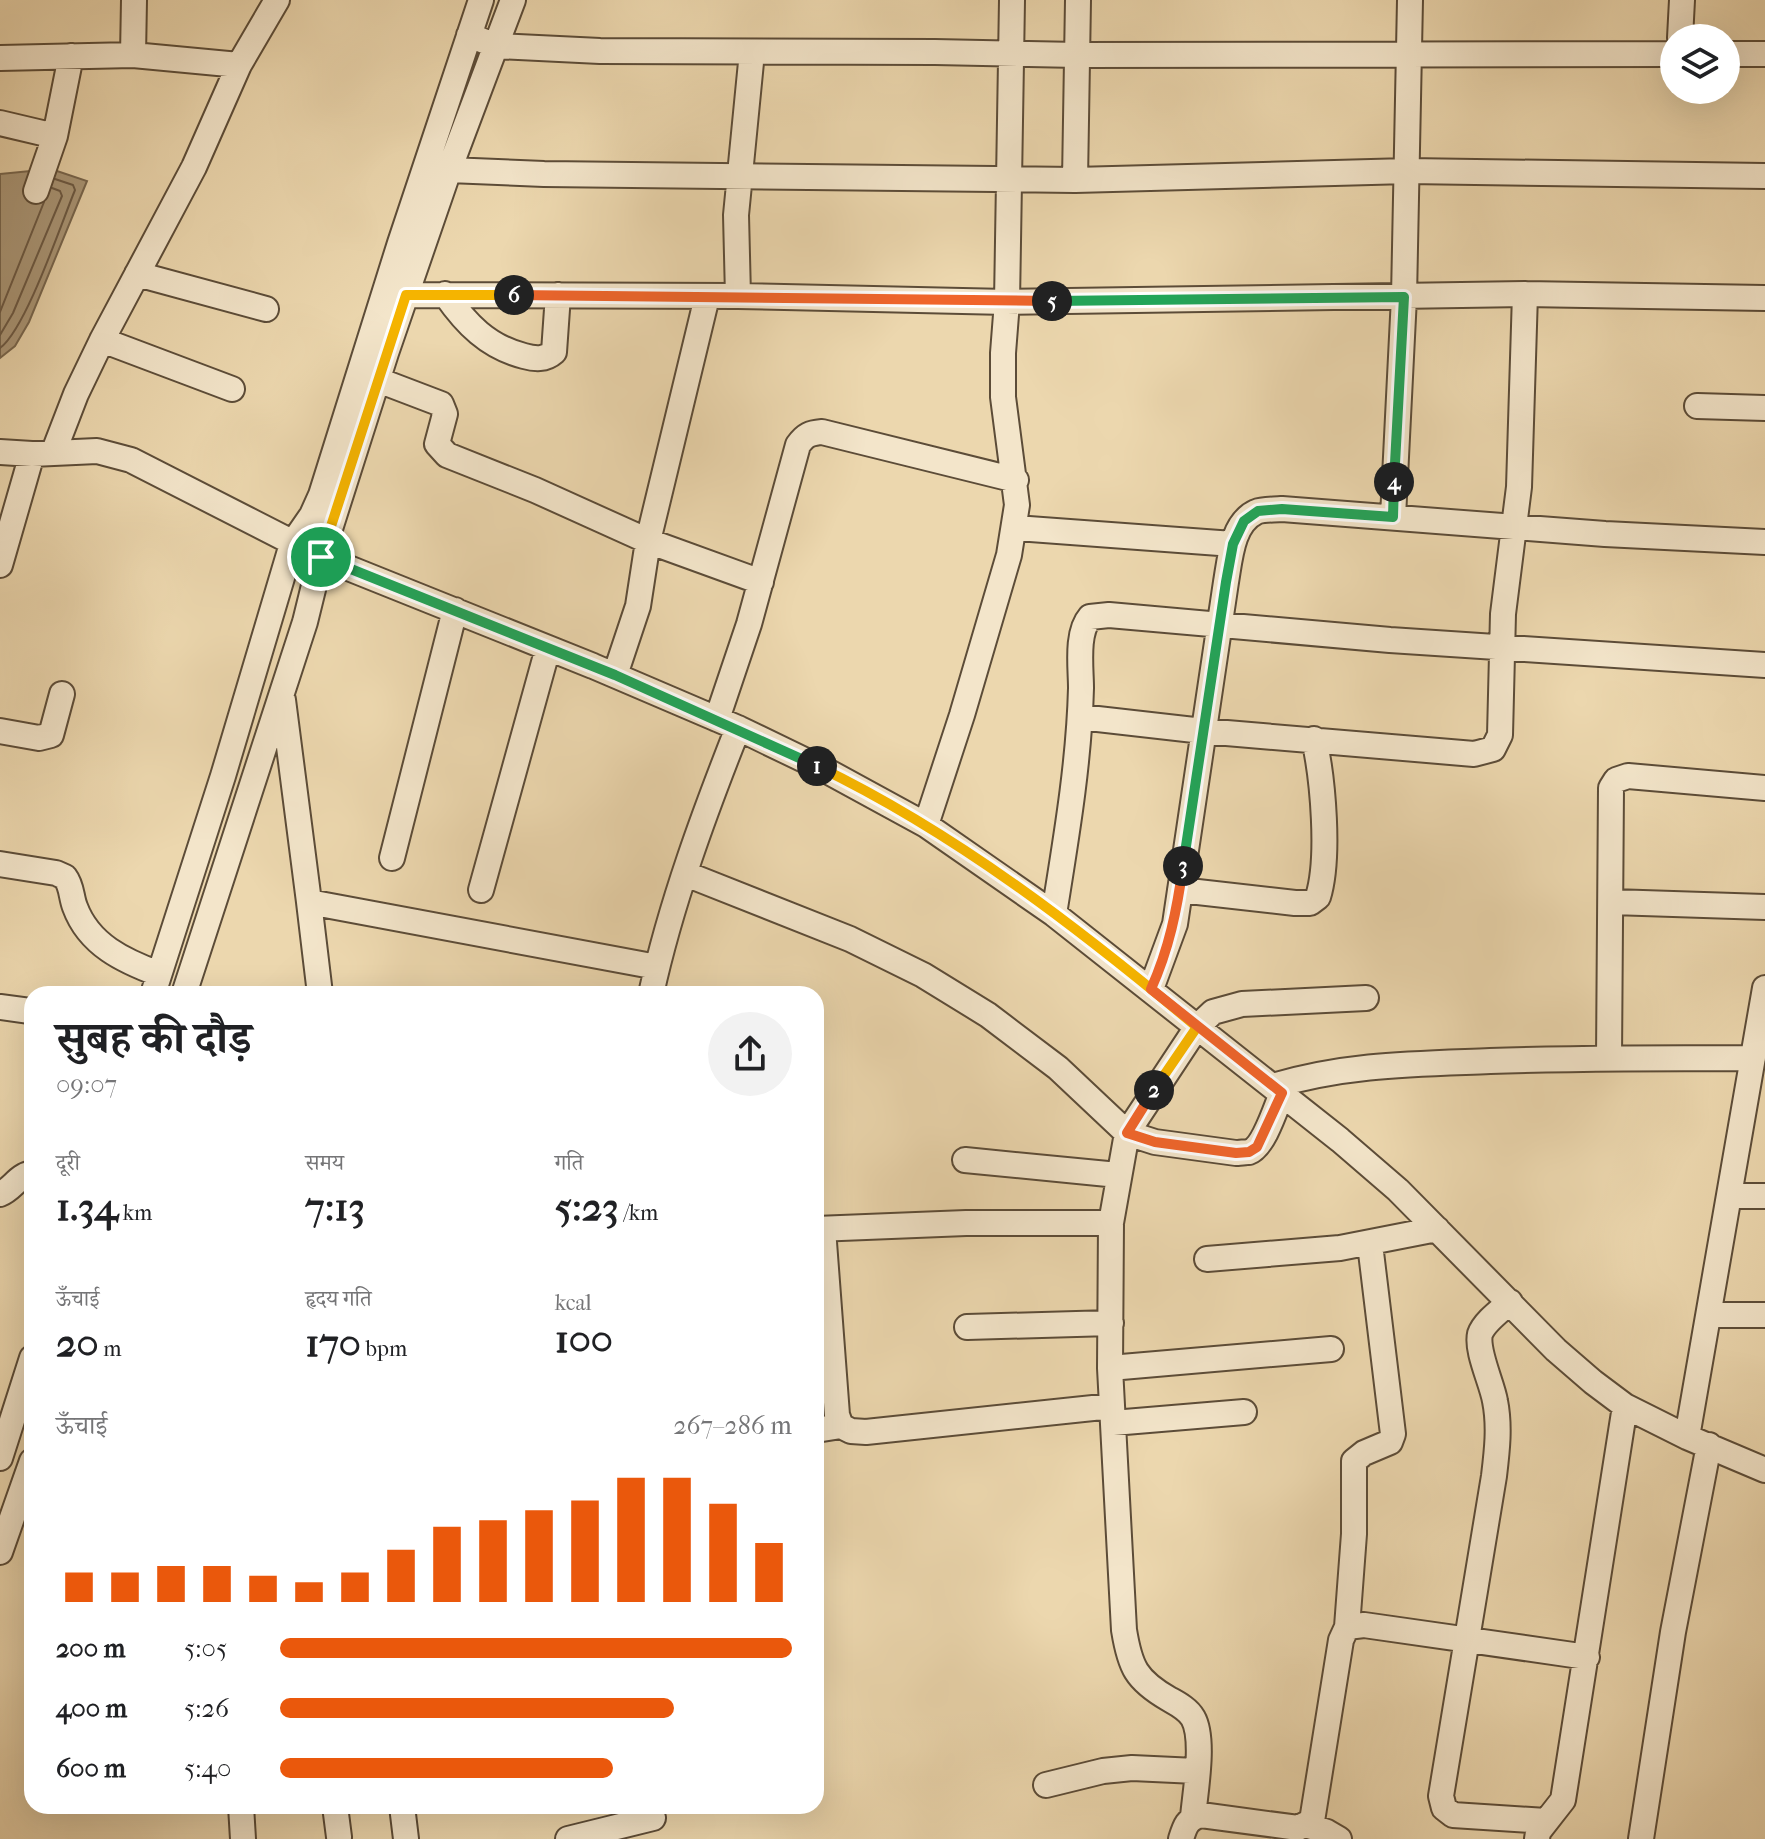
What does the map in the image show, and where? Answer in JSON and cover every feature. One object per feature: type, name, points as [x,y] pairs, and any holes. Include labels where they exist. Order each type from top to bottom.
[{"type":"street","points":[[133,55],[134,0]]},
{"type":"street","points":[[0,565],[43,453],[194,167],[239,65],[277,0]]},
{"type":"street","points":[[156,986],[292,544],[312,515],[321,495],[481,0]]},
{"type":"street","points":[[187,986],[305,622],[321,557],[406,295],[513,0]]},
{"type":"street","points":[[926,825],[962,715],[1015,528],[1016,480],[1003,397],[1012,0]]},
{"type":"street","points":[[1075,180],[1078,0]]},
{"type":"street","points":[[1393,517],[1404,297],[1410,0]]},
{"type":"street","points":[[1681,24],[1682,0]]},
{"type":"street","points":[[469,35],[496,46],[600,51],[1078,55],[1660,54]]},
{"type":"street","points":[[738,296],[736,215],[752,52]]},
{"type":"street","points":[[1740,54],[1765,54]]},
{"type":"street","points":[[0,58],[133,55],[239,65]]},
{"type":"street","points":[[36,191],[55,136],[71,56]]},
{"type":"street","points":[[0,123],[55,136]]},
{"type":"street","points":[[449,170],[544,174],[1075,180],[1408,171],[1765,176]]},
{"type":"street","points":[[137,274],[266,309]]},
{"type":"street","points":[[445,294],[463,319],[480,335],[499,348],[539,359],[554,352],[558,295]]},
{"type":"street","points":[[406,295],[738,296],[1007,302],[1525,294],[1765,298]]},
{"type":"street","points":[[1080,717],[1203,731],[1474,754],[1493,749],[1500,735],[1502,647],[1519,487],[1525,294]]},
{"type":"street","points":[[615,675],[638,606],[648,541],[707,297]]},
{"type":"street","points":[[102,340],[232,389]]},
{"type":"street","points":[[378,380],[441,404],[445,414],[437,444],[447,455],[535,490],[648,541],[761,582]]},
{"type":"street","points":[[1697,406],[1765,408]]},
{"type":"street","points":[[653,986],[705,812],[761,582],[798,445],[803,437],[812,433],[834,435],[1016,480]]},
{"type":"street","points":[[0,452],[97,451],[131,460],[321,557],[615,675],[728,724],[827,771],[926,825],[1054,914],[1386,1180],[1556,1350],[1593,1382],[1625,1406],[1765,1470]]},
{"type":"street","points":[[1151,989],[1175,924],[1219,624],[1233,544],[1244,521],[1258,511],[1282,509],[1605,534],[1765,542]]},
{"type":"street","points":[[1015,528],[1233,544]]},
{"type":"street","points":[[392,858],[455,610]]},
{"type":"street","points":[[1054,914],[1080,717],[1082,632],[1090,617],[1109,615],[1284,632],[1765,665]]},
{"type":"street","points":[[481,890],[548,648]]},
{"type":"street","points":[[282,693],[319,986]]},
{"type":"street","points":[[0,731],[39,738],[51,735],[62,694]]},
{"type":"street","points":[[1180,890],[1295,903],[1310,903],[1318,897],[1322,878],[1323,792],[1314,739]]},
{"type":"street","points":[[223,776],[252,783]]},
{"type":"street","points":[[1609,1058],[1611,788],[1616,780],[1628,776],[1765,788]]},
{"type":"street","points":[[0,864],[65,877],[82,922],[97,941],[152,986]]},
{"type":"street","points":[[686,874],[850,939],[923,975],[988,1015],[1058,1068],[1127,1133],[1167,1144],[1249,1152],[1257,1147],[1264,1136],[1277,1090]]},
{"type":"street","points":[[309,902],[657,967]]},
{"type":"street","points":[[1612,902],[1765,907]]},
{"type":"street","points":[[1641,1839],[1673,1632],[1698,1441],[1710,1315],[1730,1196],[1756,1096],[1753,1058],[1765,988]]},
{"type":"street","points":[[1193,1817],[1198,1734],[1193,1718],[1183,1707],[1138,1676],[1129,1659],[1124,1630],[1110,1368],[1111,1223],[1118,1175],[1127,1133],[1197,1027],[1213,1012],[1227,1006],[1366,998]]},
{"type":"street","points":[[0,1007],[24,1010]]},
{"type":"street","points":[[1277,1090],[1317,1073],[1362,1066],[1609,1058],[1753,1058]]},
{"type":"street","points":[[965,1160],[1118,1175]]},
{"type":"street","points":[[0,1194],[24,1175]]},
{"type":"street","points":[[1730,1196],[1765,1196]]},
{"type":"street","points":[[824,1229],[966,1223],[1111,1223]]},
{"type":"street","points":[[1207,1259],[1370,1244],[1437,1229]]},
{"type":"street","points":[[1181,1839],[1185,1825],[1193,1817],[1211,1815],[1298,1828],[1312,1821],[1315,1813],[1341,1640],[1347,1627],[1354,1534],[1354,1461],[1364,1453],[1390,1442],[1393,1434],[1370,1244]]},
{"type":"street","points":[[824,1281],[837,1415],[841,1426]]},
{"type":"street","points":[[1510,1302],[1480,1335],[1495,1402],[1498,1437],[1442,1784],[1444,1808],[1453,1815],[1541,1830],[1563,1800],[1625,1406]]},
{"type":"street","points":[[1710,1315],[1765,1315]]},
{"type":"street","points":[[967,1327],[1111,1323]]},
{"type":"street","points":[[1110,1368],[1331,1349]]},
{"type":"street","points":[[0,1458],[24,1389]]},
{"type":"street","points":[[824,1429],[841,1426],[851,1431],[866,1432],[1112,1415],[1244,1412]]},
{"type":"street","points":[[0,1473],[24,1472]]},
{"type":"street","points":[[3,1537],[24,1486]]},
{"type":"street","points":[[1347,1627],[1364,1625],[1587,1657]]},
{"type":"street","points":[[1046,1785],[1103,1771],[1132,1768],[1196,1771]]},
{"type":"street","points":[[241,1814],[243,1839]]},
{"type":"street","points":[[336,1814],[339,1837]]},
{"type":"street","points":[[403,1814],[406,1839]]},
{"type":"street","points":[[568,1839],[653,1818]]},
{"type":"street","points":[[1306,1825],[1339,1839]]},
{"type":"water","points":[[51,169],[87,181],[29,322],[15,346],[0,358],[0,174]]},
{"type":"route","points":[[406,295],[738,296],[1007,302],[1404,297],[1393,517],[1282,509],[1258,511],[1244,521],[1233,544],[1175,924],[1151,989],[1282,1093],[1264,1136],[1257,1147],[1249,1152],[1192,1148],[1155,1142],[1127,1133],[1197,1027],[1054,914],[926,825],[827,771],[717,719],[321,557],[406,295]]}]
